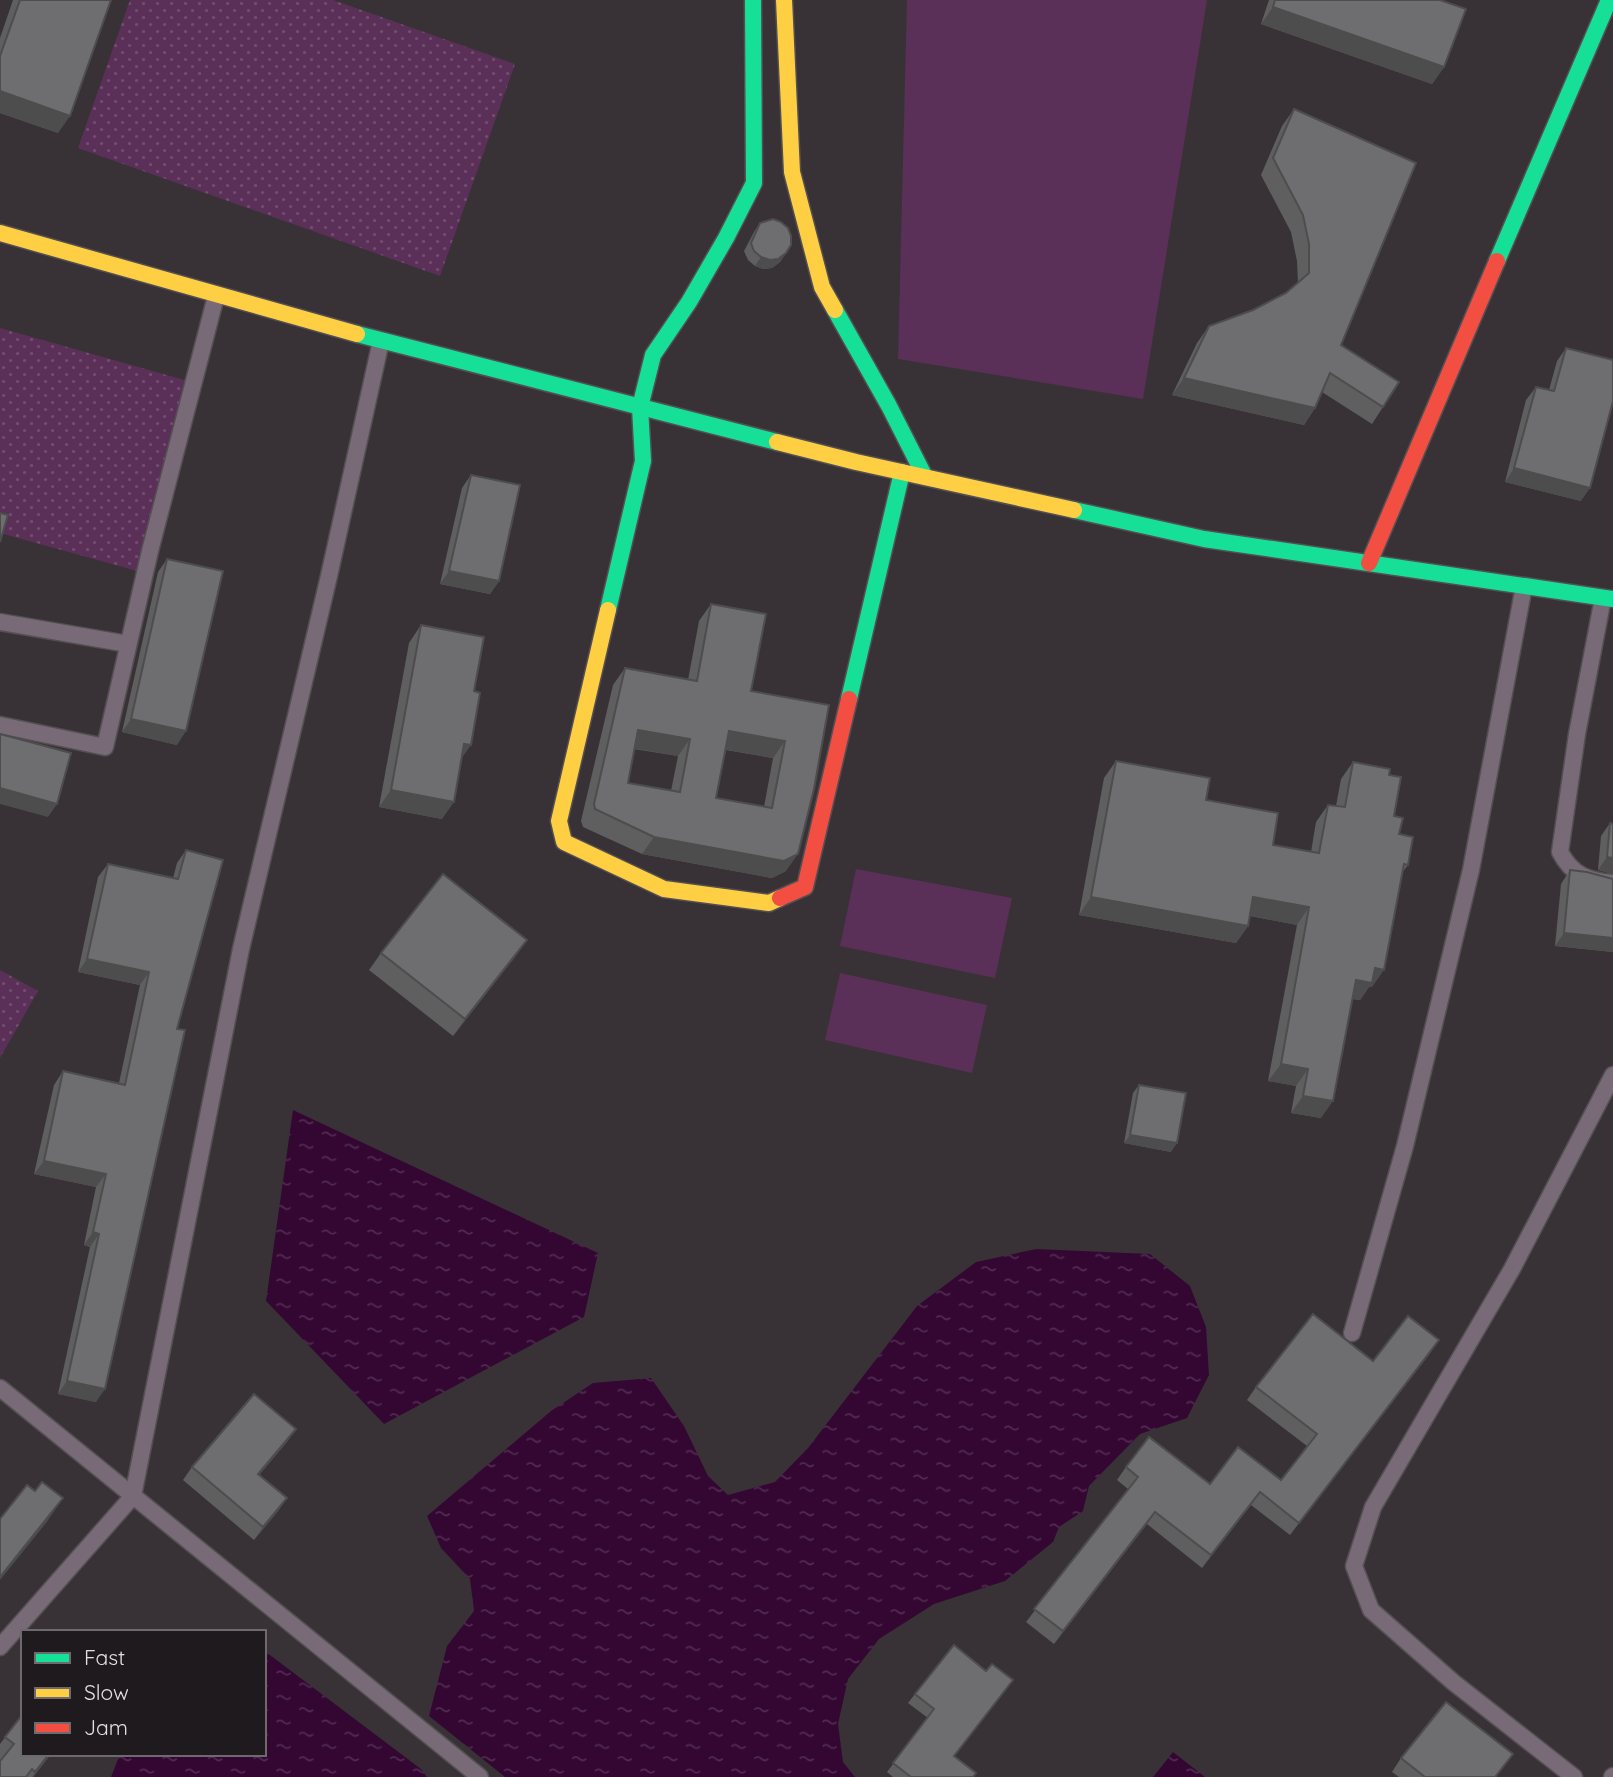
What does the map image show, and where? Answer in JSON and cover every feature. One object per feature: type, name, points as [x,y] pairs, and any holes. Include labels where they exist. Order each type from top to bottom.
[{"type":"street","points":[[753,0],[754,183],[689,302],[653,355],[640,407],[643,461],[559,821],[564,842],[664,889],[769,903],[805,887],[902,472]]},
{"type":"street","points":[[784,0],[792,172],[822,287],[889,406],[925,477]]},
{"type":"street","points":[[1369,564],[1609,0]]},
{"type":"street","points":[[0,233],[381,341],[902,472],[1205,539],[1608,598]]},
{"type":"lane","points":[[0,725],[105,747],[150,551],[216,296]]},
{"type":"lane","points":[[0,1647],[133,1496],[241,949],[381,341]]},
{"type":"lane","points":[[1352,1333],[1405,1146],[1471,870],[1524,586]]},
{"type":"lane","points":[[1608,598],[1577,734],[1560,852],[1568,867],[1580,875],[1599,882],[1613,883]]},
{"type":"lane","points":[[0,622],[128,644]]},
{"type":"lane","points":[[1574,1777],[1453,1682],[1371,1610],[1354,1566],[1374,1507],[1511,1269],[1613,1075]]},
{"type":"lane","points":[[0,1388],[339,1665],[481,1777]]},
{"type":"shaded area","points":[[130,0],[333,0],[515,64],[440,276],[78,148]]},
{"type":"shaded area","points":[[907,0],[1207,0],[1143,399],[898,359]]},
{"type":"shaded area","points":[[0,328],[202,385],[148,574],[0,533]]},
{"type":"shaded area","points":[[856,869],[1012,898],[995,978],[840,946]]},
{"type":"shaded area","points":[[0,970],[38,991],[0,1058]]},
{"type":"shaded area","points":[[840,973],[987,1005],[972,1073],[825,1040]]},
{"type":"water","points":[[293,1110],[598,1253],[584,1317],[384,1424],[266,1301]]},
{"type":"water","points":[[1036,1249],[1150,1254],[1190,1286],[1206,1327],[1209,1375],[1187,1418],[1140,1434],[1089,1486],[1083,1511],[1059,1527],[1053,1542],[1005,1581],[934,1604],[879,1639],[848,1679],[838,1724],[843,1762],[855,1777],[505,1777],[429,1716],[447,1646],[474,1611],[470,1579],[441,1548],[427,1516],[551,1411],[593,1383],[651,1378],[684,1426],[708,1476],[728,1495],[775,1482],[808,1448],[917,1306],[976,1262]]},
{"type":"water","points":[[266,1654],[421,1769],[427,1777],[111,1777],[119,1756],[266,1756]]},
{"type":"water","points":[[1173,1752],[1205,1777],[1153,1777]]},
{"type":"building","points":[[20,0],[111,0],[70,116],[0,91],[0,56]]},
{"type":"building","points":[[1275,0],[1440,0],[1466,9],[1444,67],[1273,7]]},
{"type":"building","points":[[1294,109],[1416,163],[1341,345],[1399,382],[1383,407],[1330,373],[1315,408],[1184,378],[1209,326],[1253,310],[1286,293],[1309,273],[1309,244],[1303,215],[1273,158]]},
{"type":"building","points":[[773,219],[788,228],[791,245],[778,259],[770,260],[754,251],[751,243],[760,223]]},
{"type":"building","points":[[1566,348],[1613,360],[1613,401],[1590,488],[1514,468],[1536,387],[1554,391]]},
{"type":"building","points":[[471,475],[520,485],[499,581],[449,571]]},
{"type":"building","points":[[0,513],[8,515],[0,542]]},
{"type":"building","points":[[167,559],[223,571],[186,731],[131,719]]},
{"type":"building","points":[[711,604],[766,614],[751,691],[829,705],[814,789],[798,854],[784,861],[654,837],[595,809],[625,668],[697,681]],"holes":[[[638,730],[690,739],[680,792],[628,783]],[[729,731],[785,741],[772,808],[716,798]]]},
{"type":"building","points":[[421,625],[484,637],[474,691],[480,693],[471,745],[464,744],[454,802],[391,790]]},
{"type":"building","points":[[0,734],[71,753],[57,804],[0,788]]},
{"type":"building","points":[[1116,761],[1210,778],[1206,800],[1278,813],[1273,845],[1319,853],[1328,805],[1345,807],[1353,762],[1390,769],[1389,775],[1401,777],[1394,816],[1403,818],[1399,834],[1413,837],[1408,865],[1404,864],[1384,970],[1375,968],[1372,983],[1356,980],[1333,1101],[1303,1096],[1308,1069],[1281,1064],[1309,907],[1253,897],[1248,926],[1091,897]]},
{"type":"building","points":[[1610,823],[1613,824],[1613,858],[1607,857]]},
{"type":"building","points":[[186,850],[223,860],[177,1029],[185,1030],[105,1389],[67,1381],[99,1234],[93,1232],[106,1174],[44,1161],[63,1071],[125,1085],[149,972],[87,959],[108,864],[178,879]]},
{"type":"building","points":[[1570,870],[1613,879],[1613,938],[1564,933]]},
{"type":"building","points":[[443,874],[527,940],[465,1019],[381,953]]},
{"type":"building","points":[[1139,1085],[1186,1093],[1177,1143],[1130,1135]]},
{"type":"building","points":[[1313,1314],[1373,1361],[1408,1316],[1439,1340],[1299,1523],[1260,1492],[1211,1555],[1155,1512],[1063,1631],[1034,1609],[1138,1477],[1126,1467],[1149,1437],[1210,1484],[1238,1447],[1281,1480],[1317,1434],[1256,1387]]},
{"type":"building","points":[[254,1394],[296,1429],[258,1474],[287,1498],[263,1527],[192,1467]]},
{"type":"building","points":[[42,1482],[63,1498],[0,1577],[0,1519],[27,1485],[35,1491]]},
{"type":"building","points":[[954,1645],[986,1671],[992,1664],[1013,1680],[954,1756],[976,1773],[973,1777],[911,1777],[893,1763],[934,1709],[915,1694]]},
{"type":"building","points":[[1446,1702],[1513,1754],[1495,1777],[1425,1777],[1401,1758]]},
{"type":"building","points":[[21,1717],[21,1756],[47,1756],[35,1772],[32,1769],[26,1777],[0,1777],[0,1761],[14,1744],[5,1737]]},
{"type":"traffic: fast","points":[[608,610],[643,461],[640,407],[653,355],[689,302],[754,183],[753,0]]},
{"type":"traffic: fast","points":[[1497,261],[1609,0]]},
{"type":"traffic: fast","points":[[835,310],[925,477]]},
{"type":"traffic: fast","points":[[357,334],[777,442]]},
{"type":"traffic: fast","points":[[849,699],[902,472]]},
{"type":"traffic: fast","points":[[1074,510],[1204,539],[1613,599]]},
{"type":"traffic: slow","points":[[784,0],[792,172],[822,287],[835,310]]},
{"type":"traffic: slow","points":[[0,233],[357,334]]},
{"type":"traffic: slow","points":[[777,442],[1074,510]]},
{"type":"traffic: slow","points":[[608,610],[559,821],[564,842],[664,889],[769,903],[780,898]]},
{"type":"traffic: jam","points":[[1369,563],[1497,261]]},
{"type":"traffic: jam","points":[[780,898],[805,887],[849,699]]}]
